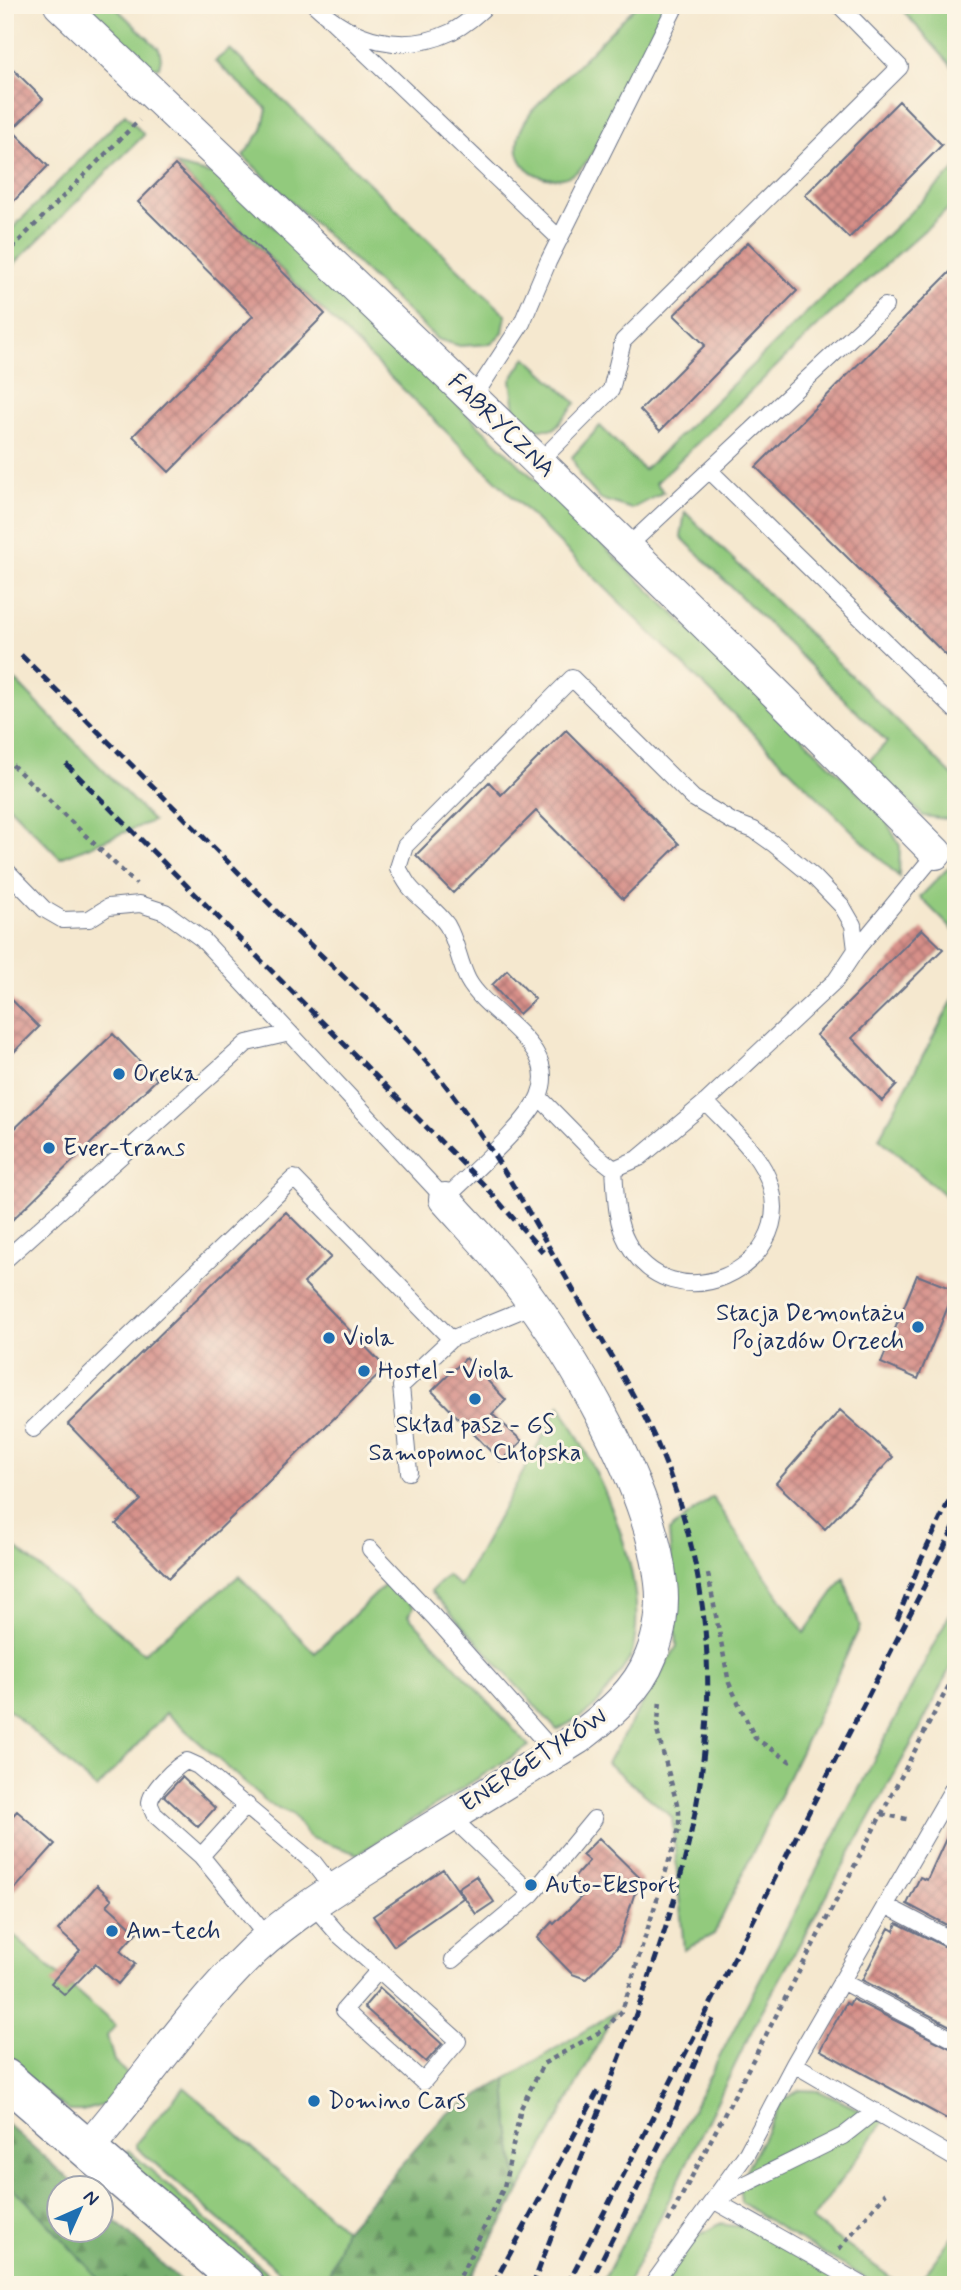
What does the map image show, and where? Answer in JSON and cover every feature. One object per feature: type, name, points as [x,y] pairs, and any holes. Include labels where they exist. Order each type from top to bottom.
[{"type":"main road","points":[[5,2078],[245,2285]]},
{"type":"street","name":"FABRYCZNA","points":[[60,5],[473,398],[806,722],[936,853]]},
{"type":"street","name":"ENERGETYKÓW","points":[[87,2149],[201,2007],[268,1938],[323,1897],[601,1720],[638,1682],[650,1658],[662,1604],[662,1584],[653,1541],[633,1483],[607,1426],[534,1306],[514,1278],[445,1199]]},
{"type":"lane","points":[[316,5],[560,239]]},
{"type":"lane","points":[[329,18],[359,36],[376,42],[415,41],[450,33],[487,5]]},
{"type":"lane","points":[[473,398],[522,323],[560,239],[676,5]]},
{"type":"lane","points":[[538,463],[611,390],[624,341],[900,67],[839,5]]},
{"type":"lane","points":[[626,548],[885,306]]},
{"type":"lane","points":[[709,470],[956,711]]},
{"type":"lane","points":[[5,869],[44,909],[63,920],[89,919],[108,907],[140,904],[165,912],[202,939],[445,1199],[509,1135],[539,1097],[543,1080],[540,1061],[531,1044],[494,1010],[469,981],[446,924],[410,887],[398,868],[405,846],[572,678],[693,798],[724,817],[754,830],[814,877],[842,906],[853,925],[856,950]]},
{"type":"lane","points":[[614,1168],[639,1158],[706,1102],[836,980],[856,950],[936,853]]},
{"type":"lane","points":[[5,1261],[247,1043],[290,1033]]},
{"type":"lane","points":[[539,1097],[596,1155],[614,1168]]},
{"type":"lane","points":[[614,1168],[617,1215],[626,1240],[648,1268],[672,1282],[694,1285],[713,1281],[743,1266],[763,1243],[774,1219],[771,1187],[755,1156],[706,1102]]},
{"type":"lane","points":[[33,1429],[294,1178],[451,1339]]},
{"type":"lane","points":[[408,1472],[401,1386],[451,1339],[534,1306]]},
{"type":"lane","points":[[370,1549],[554,1752]]},
{"type":"lane","points":[[268,1938],[201,1856],[154,1814],[150,1805],[152,1795],[178,1765],[187,1761],[198,1766],[314,1863],[323,1897],[339,1935],[379,1970],[458,2041],[423,2082],[344,2010],[379,1970]]},
{"type":"lane","points":[[652,2285],[747,2153],[794,2064],[885,1905],[950,1805],[956,1783]]},
{"type":"lane","points":[[201,1856],[247,1805]]},
{"type":"lane","points":[[450,1816],[532,1894]]},
{"type":"lane","points":[[453,1960],[532,1894],[594,1819]]},
{"type":"lane","points":[[885,1905],[956,1942]]},
{"type":"lane","points":[[841,1982],[956,2041]]},
{"type":"lane","points":[[794,2064],[956,2159]]},
{"type":"lane","points":[[713,2200],[843,2136],[875,2111]]},
{"type":"lane","points":[[713,2200],[863,2285]]},
{"type":"path","points":[[5,255],[139,120],[157,96]]},
{"type":"path","points":[[5,758],[165,912]]},
{"type":"path","points":[[708,1574],[729,1683],[755,1738],[794,1764]]},
{"type":"path","points":[[456,2285],[504,2188],[521,2108],[544,2064],[605,2029],[622,2011],[651,1921],[679,1829],[679,1811],[657,1731],[660,1697],[650,1658]]},
{"type":"path","points":[[668,2223],[956,1672]]},
{"type":"path","points":[[844,2244],[886,2193]]},
{"type":"green space","points":[[83,5],[113,5],[159,49],[159,67],[145,65]]},
{"type":"green space","points":[[637,5],[667,5],[586,163],[575,173],[555,179],[545,178],[528,169],[518,152],[519,137],[532,111]]},
{"type":"green space","points":[[898,5],[956,5],[956,71]]},
{"type":"green space","points":[[230,49],[506,315],[503,332],[491,344],[460,346],[437,339],[243,156],[262,130],[267,109],[215,61]]},
{"type":"green space","points":[[125,114],[144,135],[5,273],[5,236]]},
{"type":"green space","points":[[175,165],[222,177],[884,817],[900,846],[899,877]]},
{"type":"green space","points":[[956,168],[956,202],[826,318],[656,483],[664,492],[632,509],[600,499],[580,476],[572,457],[600,426],[644,470]]},
{"type":"green space","points":[[526,357],[576,403],[554,429],[535,429],[515,411],[511,380]]},
{"type":"green space","points":[[685,512],[956,779],[956,813],[946,819],[923,816],[868,762],[887,742],[681,537]]},
{"type":"green space","points":[[5,670],[153,821],[60,858],[5,802]]},
{"type":"green space","points":[[956,860],[956,933],[920,897]]},
{"type":"green space","points":[[956,994],[956,1205],[879,1138]]},
{"type":"green space","points":[[560,1405],[590,1461],[618,1526],[629,1560],[635,1594],[636,1626],[631,1656],[607,1691],[589,1711],[557,1730],[431,1591],[447,1575],[460,1587]]},
{"type":"green space","points":[[712,1497],[804,1633],[844,1578],[860,1627],[714,1934],[684,1950],[672,1817],[607,1763],[677,1646],[669,1531]]},
{"type":"green space","points":[[5,1539],[144,1653],[239,1576],[315,1653],[389,1581],[414,1607],[408,1615],[529,1746],[358,1854],[310,1838],[292,1814],[269,1804],[166,1713],[97,1789],[5,1706]]},
{"type":"green space","points":[[956,1602],[956,1656],[919,1730],[757,2020],[627,2285],[601,2285]]},
{"type":"green space","points":[[5,1928],[116,2026],[107,2036],[114,2061],[130,2077],[107,2104],[82,2111],[69,2111],[5,2061]]},
{"type":"green space","points":[[615,2012],[519,2193],[509,2126],[506,2079]]},
{"type":"green space","points":[[506,2079],[509,2126],[519,2193],[466,2285],[325,2285],[345,2230],[444,2116]]},
{"type":"green space","points":[[184,2087],[345,2230],[325,2285],[295,2285],[136,2147],[136,2143]]},
{"type":"green space","points":[[800,2090],[819,2091],[884,2121],[812,2220],[901,2285],[878,2285],[786,2232],[741,2202],[739,2183],[783,2100]]},
{"type":"green space","points":[[5,2122],[63,2174],[46,2174],[46,2222],[5,2182]]},
{"type":"green space","points":[[128,2150],[281,2285],[266,2285],[133,2169],[126,2159]]},
{"type":"green space","points":[[5,2182],[46,2222],[46,2244],[67,2244],[105,2285],[5,2285]]},
{"type":"green space","points":[[116,2222],[185,2285],[105,2285],[67,2244],[116,2244]]},
{"type":"green space","points":[[719,2224],[743,2227],[780,2244],[847,2285],[659,2285],[699,2235]]},
{"type":"green space","points":[[956,2231],[956,2285],[917,2285]]},
{"type":"building","points":[[5,61],[43,99],[12,130],[48,166],[5,210]]},
{"type":"building","points":[[899,101],[942,145],[849,238],[805,195]]},
{"type":"building","points":[[175,165],[325,314],[169,472],[133,436],[253,316],[138,202]]},
{"type":"building","points":[[748,242],[797,291],[660,431],[640,410],[705,345],[674,315]]},
{"type":"building","points":[[956,266],[956,665],[756,467]]},
{"type":"building","points":[[566,730],[679,844],[623,899],[536,811],[453,893],[416,855],[489,782],[501,795]]},
{"type":"building","points":[[922,929],[943,949],[852,1038],[897,1085],[882,1101],[816,1035]]},
{"type":"building","points":[[507,970],[535,999],[519,1014],[492,985]]},
{"type":"building","points":[[5,993],[39,1027],[5,1061]]},
{"type":"building","points":[[113,1034],[157,1079],[5,1227],[5,1138]]},
{"type":"building","points":[[286,1212],[331,1257],[304,1283],[386,1368],[169,1578],[116,1524],[141,1500],[68,1424]]},
{"type":"building","name":"Stacja Demontażu Pojazdów Orzech","points":[[917,1275],[955,1290],[918,1379],[881,1363]]},
{"type":"building","points":[[466,1358],[506,1400],[492,1414],[522,1441],[501,1462],[432,1391]]},
{"type":"building","points":[[840,1410],[893,1457],[825,1529],[776,1483]]},
{"type":"building","points":[[182,1777],[215,1808],[198,1827],[164,1796]]},
{"type":"building","points":[[17,1811],[55,1844],[5,1900],[5,1824]]},
{"type":"building","points":[[956,1817],[956,1930],[907,1904],[920,1877],[927,1880]]},
{"type":"building","points":[[599,1838],[642,1880],[634,1895],[618,1946],[586,1979],[572,1974],[537,1938],[585,1893],[572,1880],[589,1861],[582,1855]]},
{"type":"building","points":[[443,1869],[463,1898],[394,1946],[373,1916]]},
{"type":"building","points":[[476,1876],[494,1902],[476,1914],[458,1888]]},
{"type":"building","points":[[97,1885],[112,1899],[107,1905],[137,1932],[120,1951],[135,1964],[118,1984],[95,1964],[65,1995],[51,1983],[80,1950],[58,1930]]},
{"type":"building","points":[[897,1923],[956,1952],[956,2029],[862,1980],[889,1928],[894,1931]]},
{"type":"building","points":[[380,1988],[442,2044],[426,2062],[364,2007]]},
{"type":"building","points":[[852,1999],[956,2051],[956,2124],[820,2050],[846,2003],[849,2005]]},
{"type":"railway","points":[[21,655],[388,1021],[443,1082],[518,1193],[631,1392],[657,1443],[683,1514],[700,1589],[707,1665],[705,1741],[693,1824],[673,1904],[647,1983],[533,2285]]},
{"type":"railway","points":[[66,764],[484,1185],[543,1252]]},
{"type":"railway","points":[[897,1620],[921,1560],[956,1486]]},
{"type":"railway","points":[[567,2285],[956,1524]]},
{"type":"railway","points":[[589,2285],[670,2123],[713,2019]]},
{"type":"railway","points":[[493,2285],[598,2091]]},
{"type":"place","name":"Oreka","points":[[119,1074]]},
{"type":"place","name":"Ever-trans","points":[[49,1148]]},
{"type":"place","name":"Stacja Demontażu Pojazdów Orzech","points":[[918,1327]]},
{"type":"place","name":"Viola","points":[[329,1338]]},
{"type":"place","name":"Hostel - Viola","points":[[364,1371]]},
{"type":"place","name":"Skład pasz - GS Samopomoc Chłopska","points":[[475,1399]]},
{"type":"place","name":"Auto-Eksport","points":[[531,1885]]},
{"type":"place","name":"Am-tech","points":[[112,1931]]},
{"type":"place","name":"Domino Cars","points":[[314,2101]]}]
